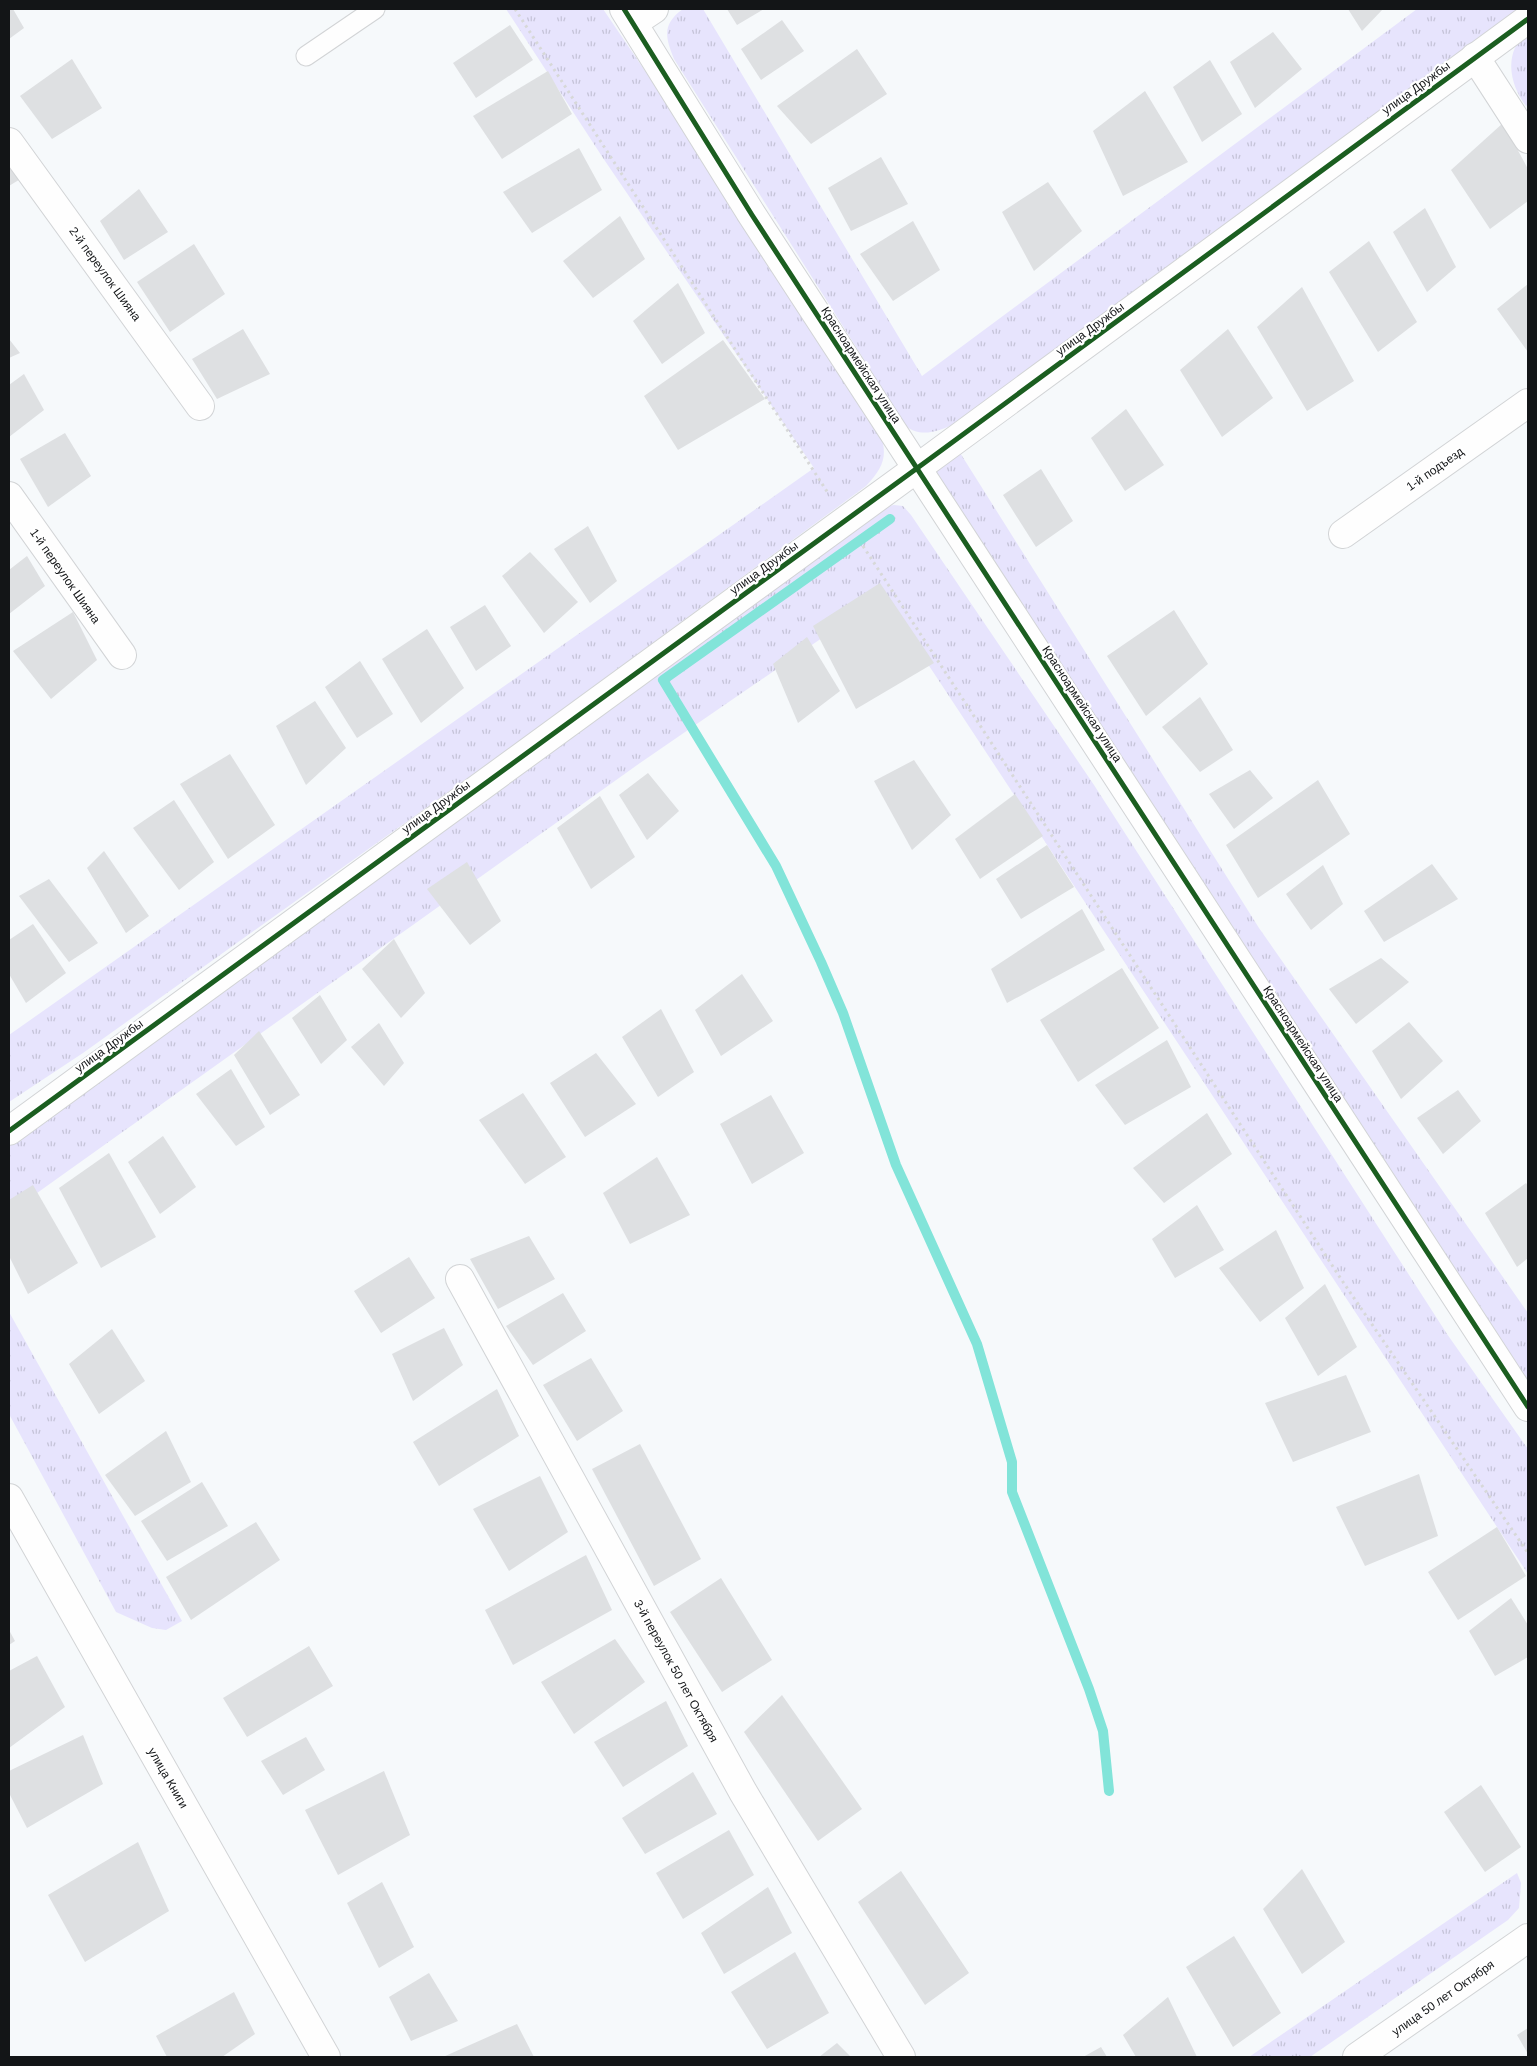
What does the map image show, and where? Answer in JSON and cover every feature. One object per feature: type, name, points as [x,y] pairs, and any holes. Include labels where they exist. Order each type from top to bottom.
[{"type":"street","name":"Красноармейская улица","points":[[637,13],[752,215],[1528,1407]]},
{"type":"street","name":"улица Дружбы","points":[[9,1131],[916,469],[1528,18]]},
{"type":"street","points":[[1475,57],[1528,139]]},
{"type":"street","name":"2-й переулок Шияна","points":[[9,142],[200,406]]},
{"type":"street","name":"1-й подъезд","points":[[1343,534],[1528,403]]},
{"type":"street","name":"1-й переулок Шияна","points":[[9,496],[122,656]]},
{"type":"street","name":"3-й переулок 50 лет Октября","points":[[460,1279],[744,1792],[901,2057]]},
{"type":"street","name":"улица Книги","points":[[9,1498],[326,2057]]},
{"type":"street","name":"улица 50 лет Октября","points":[[1357,2057],[1528,1938]]},
{"type":"lane","points":[[306,56],[375,9]]},
{"type":"path","points":[[515,9],[1335,1271],[1528,1553]]},
{"type":"green space","points":[[506,9],[603,9],[774,261],[881,435],[884,457],[880,468],[866,486],[514,745],[83,1053],[9,1102],[9,1035],[814,468],[603,158]]},
{"type":"green space","points":[[683,9],[703,9],[922,376],[1417,9],[1522,9],[957,423],[925,433],[912,430],[906,426],[674,59],[667,31],[671,20]]},
{"type":"green space","points":[[1528,32],[1528,104],[1526,106],[1516,88],[1511,68],[1515,48]]},
{"type":"green space","points":[[957,448],[1259,928],[1528,1313],[1528,1403],[931,469]]},
{"type":"green space","points":[[903,506],[911,515],[1094,785],[1447,1334],[1528,1449],[1528,1574],[883,596],[640,763],[9,1213],[9,1144],[885,507]]},
{"type":"green space","points":[[9,1312],[182,1621],[166,1630],[152,1628],[116,1612],[9,1414]]},
{"type":"green space","points":[[1517,1873],[1521,1883],[1519,1908],[1508,1920],[1310,2057],[1249,2057]]},
{"type":"building","points":[[9,9],[13,9],[24,28],[9,39]]},
{"type":"building","points":[[727,9],[764,9],[737,25]]},
{"type":"building","points":[[1348,9],[1383,9],[1362,31]]},
{"type":"building","points":[[782,20],[804,51],[761,80],[741,49]]},
{"type":"building","points":[[510,25],[533,60],[476,98],[453,63]]},
{"type":"building","points":[[1273,32],[1302,69],[1255,108],[1230,62]]},
{"type":"building","points":[[857,49],[887,94],[811,144],[777,106]]},
{"type":"building","points":[[72,59],[102,108],[52,139],[20,96]]},
{"type":"building","points":[[1210,60],[1242,114],[1202,142],[1173,87]]},
{"type":"building","points":[[548,71],[572,114],[502,159],[473,116]]},
{"type":"building","points":[[1145,91],[1188,162],[1123,196],[1093,131]]},
{"type":"building","points":[[1503,123],[1528,169],[1528,201],[1490,229],[1451,170]]},
{"type":"building","points":[[579,148],[602,190],[532,233],[503,192]]},
{"type":"building","points":[[9,154],[22,178],[9,186]]},
{"type":"building","points":[[881,157],[908,204],[851,231],[828,188]]},
{"type":"building","points":[[1048,182],[1082,231],[1034,271],[1002,212]]},
{"type":"building","points":[[139,189],[168,232],[124,260],[100,221]]},
{"type":"building","points":[[1425,208],[1456,267],[1427,292],[1393,232]]},
{"type":"building","points":[[620,216],[645,259],[593,298],[563,261]]},
{"type":"building","points":[[913,221],[940,270],[893,301],[860,254]]},
{"type":"building","points":[[1369,241],[1417,322],[1378,352],[1329,272]]},
{"type":"building","points":[[194,244],[225,294],[170,332],[137,282]]},
{"type":"building","points":[[678,283],[705,333],[662,364],[633,321]]},
{"type":"building","points":[[1528,284],[1528,352],[1497,309]]},
{"type":"building","points":[[1302,287],[1354,381],[1307,411],[1257,327]]},
{"type":"building","points":[[243,329],[270,374],[217,399],[192,359]]},
{"type":"building","points":[[1228,329],[1273,398],[1222,437],[1180,370]]},
{"type":"building","points":[[9,339],[20,353],[9,358]]},
{"type":"building","points":[[723,340],[765,399],[678,450],[644,396]]},
{"type":"building","points":[[24,374],[44,410],[9,437],[9,385]]},
{"type":"building","points":[[1126,409],[1164,465],[1125,491],[1091,438]]},
{"type":"building","points":[[65,433],[91,476],[48,507],[20,459]]},
{"type":"building","points":[[1041,469],[1073,521],[1036,547],[1003,495]]},
{"type":"building","points":[[588,526],[617,581],[590,603],[554,549]]},
{"type":"building","points":[[530,552],[578,602],[544,633],[502,576]]},
{"type":"building","points":[[27,556],[45,586],[9,614],[9,570]]},
{"type":"building","points":[[880,583],[934,663],[856,709],[813,626]]},
{"type":"building","points":[[485,605],[511,646],[476,671],[450,627]]},
{"type":"building","points":[[1174,610],[1208,664],[1146,716],[1107,656]]},
{"type":"building","points":[[73,612],[97,660],[51,699],[13,651]]},
{"type":"building","points":[[427,629],[464,688],[421,723],[382,659]]},
{"type":"building","points":[[807,637],[840,691],[798,723],[773,664]]},
{"type":"building","points":[[360,661],[393,714],[357,738],[325,687]]},
{"type":"building","points":[[1200,697],[1233,750],[1200,772],[1162,727]]},
{"type":"building","points":[[315,701],[346,748],[306,785],[276,726]]},
{"type":"building","points":[[230,754],[275,825],[228,859],[180,784]]},
{"type":"building","points":[[914,760],[951,815],[912,850],[874,781]]},
{"type":"building","points":[[1250,770],[1273,798],[1234,829],[1209,794]]},
{"type":"building","points":[[648,773],[679,811],[647,840],[619,795]]},
{"type":"building","points":[[1318,780],[1350,834],[1258,898],[1226,845]]},
{"type":"building","points":[[1015,794],[1043,836],[980,879],[955,839]]},
{"type":"building","points":[[600,796],[635,857],[591,889],[557,828]]},
{"type":"building","points":[[174,800],[214,862],[179,890],[133,828]]},
{"type":"building","points":[[1047,845],[1074,887],[1021,919],[996,879]]},
{"type":"building","points":[[104,851],[149,916],[126,933],[87,868]]},
{"type":"building","points":[[467,862],[501,921],[470,945],[427,889]]},
{"type":"building","points":[[1432,864],[1458,899],[1384,942],[1364,911]]},
{"type":"building","points":[[1323,865],[1343,904],[1311,930],[1286,894]]},
{"type":"building","points":[[49,879],[98,943],[69,962],[19,896]]},
{"type":"building","points":[[1082,909],[1105,950],[1007,1003],[991,969]]},
{"type":"building","points":[[33,924],[66,973],[26,1003],[9,974],[9,940]]},
{"type":"building","points":[[394,939],[425,993],[401,1018],[362,969]]},
{"type":"building","points":[[1381,958],[1409,982],[1356,1024],[1329,989]]},
{"type":"building","points":[[1122,968],[1159,1028],[1078,1082],[1040,1020]]},
{"type":"building","points":[[742,974],[773,1021],[721,1056],[695,1010]]},
{"type":"building","points":[[320,995],[347,1040],[321,1064],[292,1018]]},
{"type":"building","points":[[661,1009],[694,1072],[658,1097],[622,1037]]},
{"type":"building","points":[[1409,1022],[1443,1061],[1401,1099],[1372,1051]]},
{"type":"building","points":[[379,1023],[404,1063],[384,1086],[351,1047]]},
{"type":"building","points":[[259,1031],[300,1095],[270,1115],[234,1055]]},
{"type":"building","points":[[1167,1040],[1191,1087],[1125,1125],[1095,1085]]},
{"type":"building","points":[[596,1053],[636,1104],[585,1137],[550,1083]]},
{"type":"building","points":[[231,1069],[265,1127],[236,1146],[196,1094]]},
{"type":"building","points":[[1458,1090],[1481,1121],[1443,1154],[1417,1118]]},
{"type":"building","points":[[523,1093],[566,1157],[525,1184],[479,1120]]},
{"type":"building","points":[[771,1095],[804,1153],[752,1184],[720,1124]]},
{"type":"building","points":[[1207,1113],[1232,1154],[1164,1203],[1133,1168]]},
{"type":"building","points":[[163,1136],[196,1187],[160,1214],[128,1162]]},
{"type":"building","points":[[109,1153],[156,1237],[101,1268],[59,1188]]},
{"type":"building","points":[[657,1157],[690,1215],[630,1244],[603,1193]]},
{"type":"building","points":[[1526,1183],[1528,1186],[1528,1258],[1517,1267],[1485,1213]]},
{"type":"building","points":[[33,1185],[78,1263],[28,1294],[9,1256],[9,1200]]},
{"type":"building","points":[[1197,1205],[1224,1250],[1175,1278],[1152,1239]]},
{"type":"building","points":[[1276,1230],[1304,1288],[1260,1322],[1219,1268]]},
{"type":"building","points":[[529,1236],[555,1279],[498,1309],[470,1259]]},
{"type":"building","points":[[409,1257],[435,1298],[381,1333],[354,1291]]},
{"type":"building","points":[[1325,1284],[1357,1347],[1318,1376],[1285,1318]]},
{"type":"building","points":[[563,1293],[586,1331],[533,1365],[506,1326]]},
{"type":"building","points":[[444,1328],[463,1365],[413,1401],[392,1354]]},
{"type":"building","points":[[112,1329],[145,1381],[99,1414],[69,1364]]},
{"type":"building","points":[[591,1358],[623,1411],[577,1441],[543,1385]]},
{"type":"building","points":[[1346,1375],[1371,1432],[1293,1462],[1265,1403]]},
{"type":"building","points":[[497,1389],[519,1436],[439,1486],[413,1442]]},
{"type":"building","points":[[166,1431],[191,1482],[135,1516],[105,1475]]},
{"type":"building","points":[[640,1444],[701,1559],[654,1586],[592,1469]]},
{"type":"building","points":[[1419,1474],[1438,1536],[1365,1566],[1336,1507]]},
{"type":"building","points":[[540,1476],[568,1532],[509,1571],[473,1509]]},
{"type":"building","points":[[202,1482],[228,1526],[167,1561],[141,1521]]},
{"type":"building","points":[[256,1522],[280,1560],[191,1620],[166,1577]]},
{"type":"building","points":[[1497,1527],[1526,1576],[1458,1620],[1428,1572]]},
{"type":"building","points":[[586,1555],[612,1610],[513,1665],[485,1610]]},
{"type":"building","points":[[721,1578],[772,1660],[722,1692],[670,1612]]},
{"type":"building","points":[[1511,1598],[1528,1625],[1528,1657],[1495,1676],[1469,1631]]},
{"type":"building","points":[[9,1630],[15,1641],[9,1645]]},
{"type":"building","points":[[615,1639],[645,1682],[574,1734],[541,1682]]},
{"type":"building","points":[[309,1646],[333,1686],[247,1737],[223,1698]]},
{"type":"building","points":[[37,1656],[65,1707],[9,1748],[9,1671]]},
{"type":"building","points":[[782,1695],[862,1809],[818,1841],[744,1732]]},
{"type":"building","points":[[666,1701],[688,1746],[623,1787],[594,1742]]},
{"type":"building","points":[[83,1735],[103,1784],[27,1828],[9,1793],[9,1771]]},
{"type":"building","points":[[306,1737],[325,1770],[283,1795],[261,1761]]},
{"type":"building","points":[[384,1771],[410,1835],[338,1875],[305,1810]]},
{"type":"building","points":[[693,1772],[717,1814],[645,1854],[622,1818]]},
{"type":"building","points":[[1481,1785],[1521,1847],[1485,1872],[1444,1812]]},
{"type":"building","points":[[729,1830],[754,1875],[683,1919],[656,1873]]},
{"type":"building","points":[[138,1842],[169,1911],[85,1962],[48,1895]]},
{"type":"building","points":[[1302,1869],[1345,1942],[1302,1974],[1263,1909]]},
{"type":"building","points":[[901,1871],[969,1973],[925,2005],[858,1902]]},
{"type":"building","points":[[382,1882],[414,1947],[379,1968],[347,1903]]},
{"type":"building","points":[[768,1887],[792,1933],[724,1974],[701,1933]]},
{"type":"building","points":[[1234,1936],[1281,2013],[1233,2047],[1186,1967]]},
{"type":"building","points":[[795,1952],[829,2013],[767,2049],[731,1992]]},
{"type":"building","points":[[429,1973],[458,2021],[411,2041],[389,1997]]},
{"type":"building","points":[[234,1992],[255,2034],[222,2057],[167,2057],[156,2036]]},
{"type":"building","points":[[1168,1997],[1197,2057],[1136,2057],[1123,2035]]},
{"type":"building","points":[[517,2024],[534,2057],[443,2057]]},
{"type":"building","points":[[1528,2028],[1528,2054],[1517,2035]]},
{"type":"building","points":[[837,2043],[851,2057],[819,2057]]},
{"type":"building","points":[[1101,2047],[1107,2057],[1083,2057]]},
{"type":"waterway","points":[[890,519],[663,680],[776,866],[843,1013],[896,1165],[977,1344],[1012,1462],[1012,1492],[1089,1689],[1103,1731],[1109,1791]]},
{"type":"cycle path","points":[[624,9],[752,215],[1528,1407]]},
{"type":"cycle path","points":[[9,1131],[916,469],[1528,19]]}]
